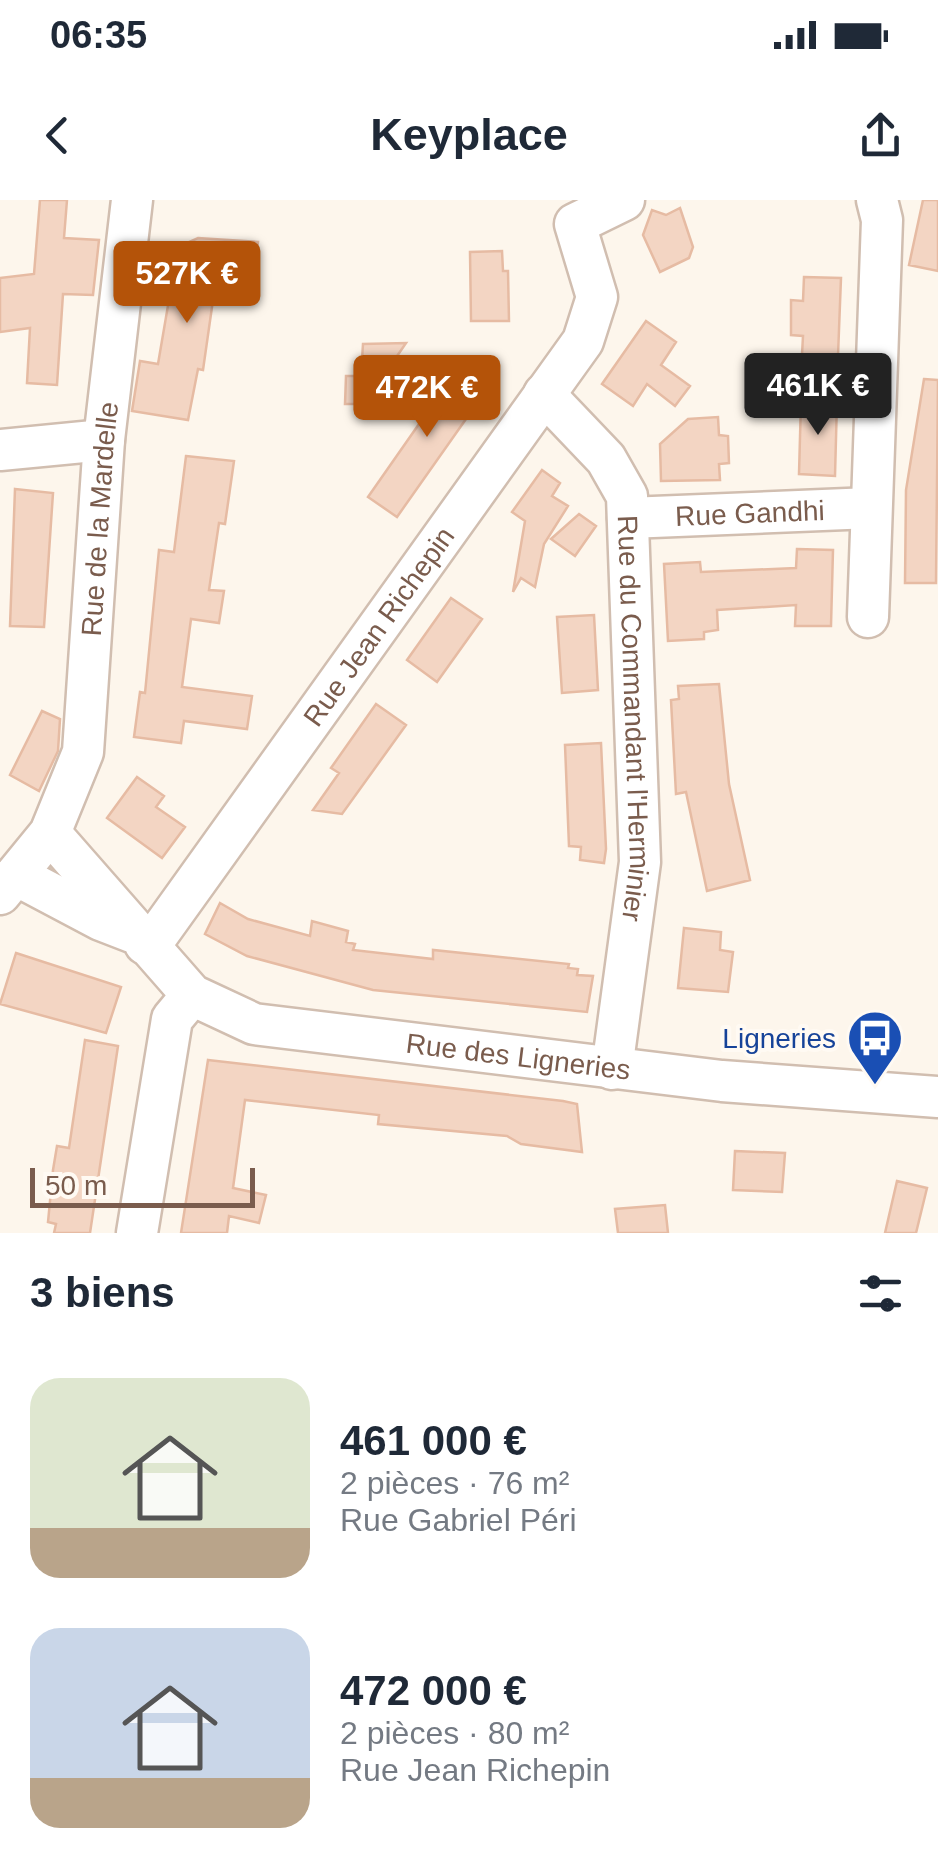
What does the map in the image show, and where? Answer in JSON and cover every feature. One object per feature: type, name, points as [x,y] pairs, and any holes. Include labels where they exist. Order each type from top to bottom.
[{"type":"street","name":"Rue de la Mardelle","points":[[50,833],[84,752],[104,440],[132,200]]},
{"type":"street","name":"Rue Jean Richepin","points":[[138,938],[170,917],[582,341],[597,297],[575,224],[624,200]]},
{"type":"street","points":[[868,616],[882,220],[877,200]]},
{"type":"street","name":"Rue du Commandant l'Herminier","points":[[544,394],[606,458],[627,496],[640,862],[612,1069]]},
{"type":"street","points":[[0,450],[104,440]]},
{"type":"street","name":"Rue Gandhi","points":[[628,518],[872,508]]},
{"type":"street","name":"Rue des Ligneries","points":[[138,938],[8,885],[50,833],[192,996],[254,1024],[571,1059],[612,1069],[938,1097]]},
{"type":"street","points":[[137,1233],[172,1020],[192,996]]},
{"type":"building","points":[[40,200],[67,200],[64,238],[99,240],[93,295],[63,294],[57,385],[27,383],[30,328],[0,332],[0,278],[34,274]]},
{"type":"building","points":[[923,200],[938,200],[938,271],[909,265]]},
{"type":"building","points":[[680,208],[693,247],[689,258],[660,272],[643,235],[652,210],[666,215]]},
{"type":"building","points":[[198,238],[258,242],[255,268],[218,265],[203,370],[198,369],[188,420],[132,411],[140,361],[158,364],[178,247]]},
{"type":"building","points":[[502,251],[503,271],[508,271],[509,321],[471,321],[470,252]]},
{"type":"building","points":[[804,277],[841,278],[838,356],[802,355],[803,336],[791,335],[791,300],[803,301]]},
{"type":"building","points":[[646,321],[676,342],[661,365],[690,386],[675,406],[647,384],[633,406],[602,384]]},
{"type":"building","points":[[406,343],[360,410],[360,404],[345,404],[346,376],[361,376],[363,344]]},
{"type":"building","points":[[448,367],[485,392],[397,517],[368,497],[426,414],[419,409]]},
{"type":"building","points":[[924,379],[938,380],[936,583],[905,583],[906,490]]},
{"type":"building","points":[[801,401],[837,401],[835,476],[799,474]]},
{"type":"building","points":[[718,417],[719,435],[728,436],[729,463],[719,464],[720,480],[661,481],[660,444],[688,419]]},
{"type":"building","points":[[186,456],[234,461],[225,524],[219,523],[209,590],[224,591],[219,623],[191,619],[182,687],[252,696],[247,729],[184,721],[181,743],[134,737],[140,692],[145,693],[159,550],[174,552]]},
{"type":"building","points":[[542,470],[560,483],[552,496],[568,506],[544,544],[535,587],[521,578],[513,592],[525,521],[512,512]]},
{"type":"building","points":[[15,489],[53,493],[44,627],[10,626]]},
{"type":"building","points":[[579,514],[596,526],[575,556],[551,539]]},
{"type":"building","points":[[797,549],[833,550],[831,626],[795,626],[796,605],[717,610],[718,630],[704,632],[704,639],[668,641],[664,564],[700,562],[701,572],[796,568]]},
{"type":"building","points":[[451,598],[482,619],[437,682],[407,660]]},
{"type":"building","points":[[594,615],[598,690],[562,693],[557,617]]},
{"type":"building","points":[[719,684],[729,784],[750,880],[707,891],[686,792],[676,794],[671,700],[679,699],[678,686]]},
{"type":"building","points":[[376,704],[406,725],[342,814],[313,810],[339,773],[331,768]]},
{"type":"building","points":[[42,711],[60,719],[58,751],[39,791],[10,775]]},
{"type":"building","points":[[601,743],[604,863],[580,860],[581,847],[569,846],[565,745]]},
{"type":"building","points":[[137,777],[164,796],[156,807],[185,827],[162,858],[107,818]]},
{"type":"building","points":[[220,903],[248,919],[310,936],[312,921],[348,931],[346,942],[355,944],[353,950],[433,959],[433,950],[569,964],[568,968],[578,969],[577,975],[593,976],[587,1012],[373,990],[247,956],[205,934]]},
{"type":"building","points":[[684,928],[721,932],[720,950],[733,952],[728,992],[678,988]]},
{"type":"building","points":[[16,953],[121,987],[106,1033],[0,1004]]},
{"type":"building","points":[[85,1040],[118,1046],[90,1233],[54,1233],[56,1224],[48,1222],[53,1170],[57,1146],[69,1148]]},
{"type":"building","points":[[208,1060],[577,1104],[582,1152],[521,1144],[507,1136],[378,1124],[379,1115],[245,1100],[233,1188],[266,1195],[259,1223],[229,1216],[227,1233],[181,1233]]},
{"type":"building","points":[[735,1151],[785,1153],[782,1192],[733,1190]]},
{"type":"building","points":[[897,1181],[927,1188],[916,1233],[885,1233]]},
{"type":"building","points":[[665,1205],[668,1233],[618,1233],[615,1209]]},
{"type":"place","name":"Ligneries","points":[[875,1087]]}]
